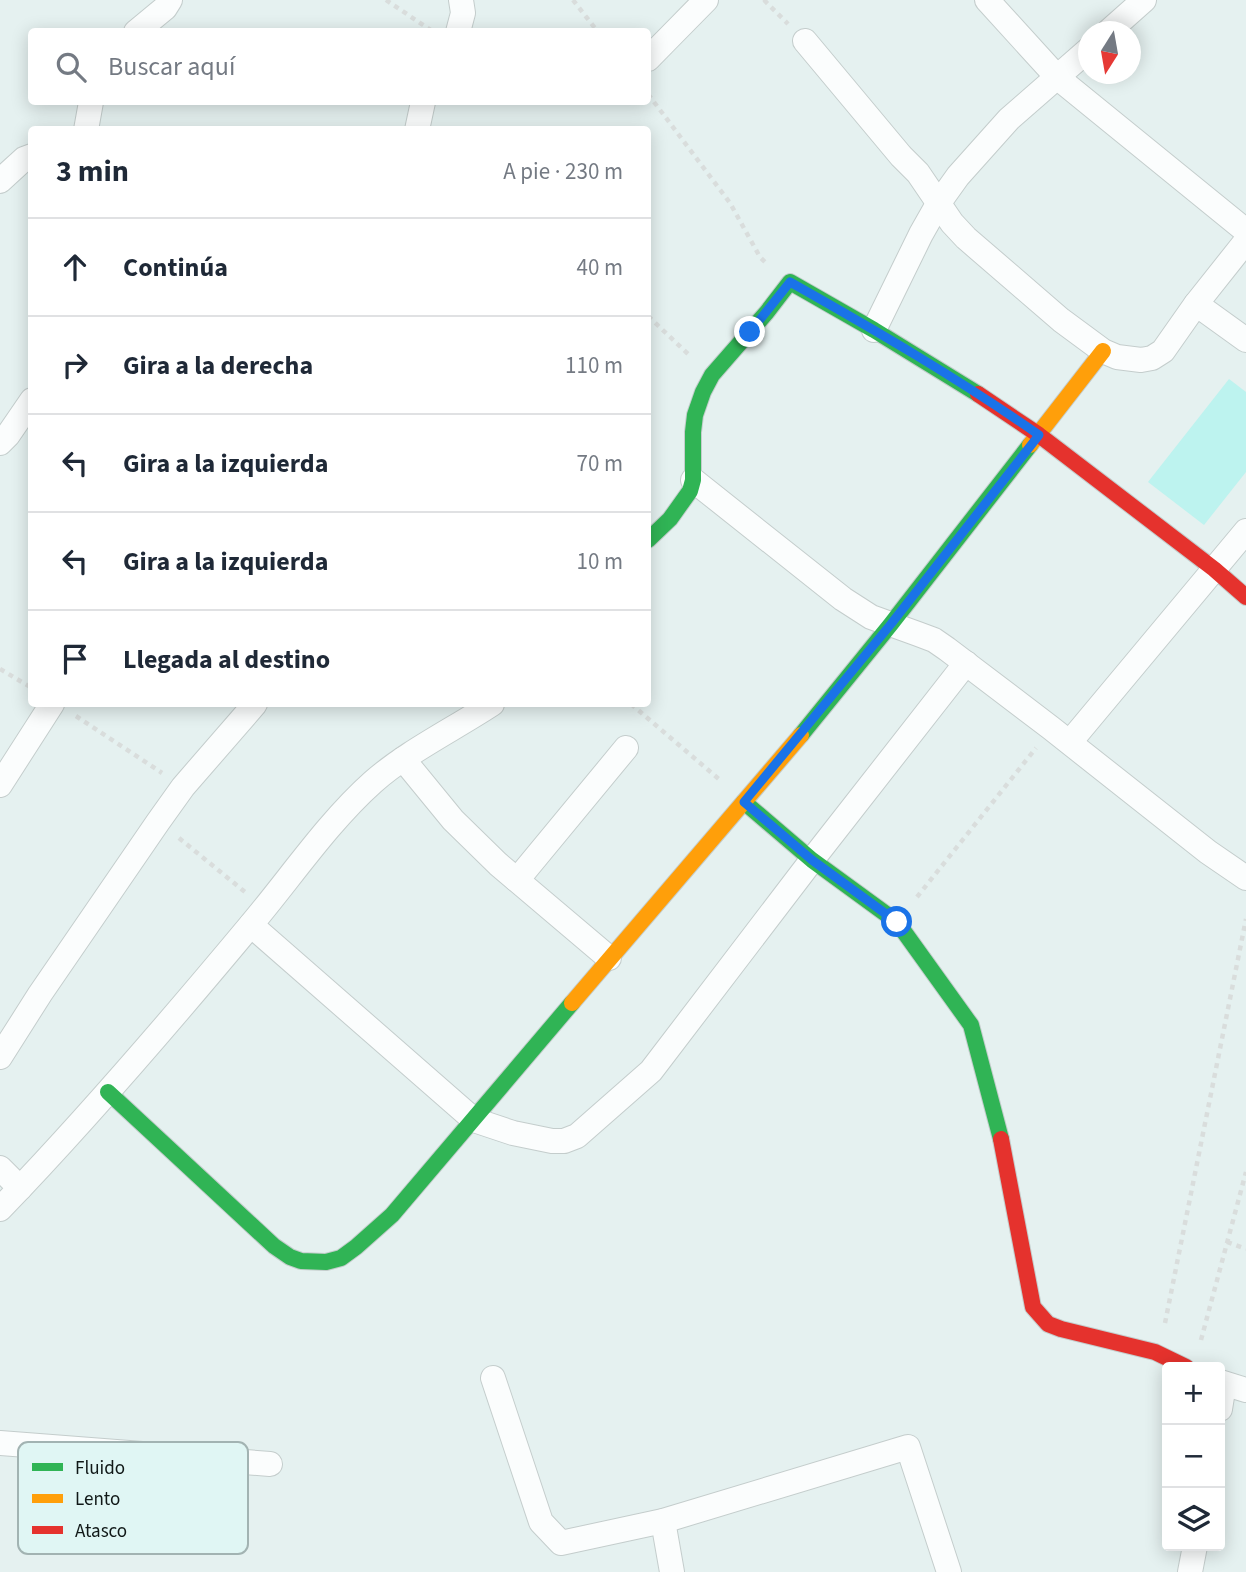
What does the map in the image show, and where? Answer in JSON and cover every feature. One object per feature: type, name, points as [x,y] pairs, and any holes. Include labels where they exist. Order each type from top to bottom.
[{"type":"street","points":[[459,28],[463,13],[461,0]]},
{"type":"street","points":[[651,56],[706,0]]},
{"type":"street","points":[[987,0],[1058,78],[1246,231]]},
{"type":"street","points":[[1120,21],[1144,0]]},
{"type":"street","points":[[140,28],[163,3]]},
{"type":"street","points":[[805,41],[918,173],[965,238],[1061,320],[1103,351],[1116,357],[1141,360],[1152,358],[1163,351],[1246,241]]},
{"type":"street","points":[[874,330],[921,234],[958,176],[1009,119],[1078,59]]},
{"type":"street","points":[[87,126],[90,105]]},
{"type":"street","points":[[418,126],[422,105]]},
{"type":"street","points":[[0,181],[28,158]]},
{"type":"street","points":[[651,537],[670,519],[690,491],[694,480],[695,415],[712,375],[790,282],[1000,408],[1214,569],[1246,597]]},
{"type":"street","points":[[1196,304],[1246,340]]},
{"type":"street","points":[[108,1092],[289,1257],[313,1262],[341,1258],[392,1215],[744,802],[891,624],[1103,351]]},
{"type":"street","points":[[0,443],[28,406]]},
{"type":"street","points":[[694,480],[843,599],[871,617],[934,640],[966,663],[1208,852],[1246,878]]},
{"type":"street","points":[[1070,742],[1246,531]]},
{"type":"street","points":[[251,925],[474,1121],[552,1141],[564,1141],[578,1136],[650,1071],[966,663]]},
{"type":"street","points":[[0,785],[60,707]]},
{"type":"street","points":[[0,1056],[183,787],[253,707]]},
{"type":"street","points":[[0,1209],[108,1092],[373,781],[403,759],[487,707]]},
{"type":"street","points":[[517,880],[625,748]]},
{"type":"street","points":[[403,759],[453,820],[517,880],[609,958]]},
{"type":"street","points":[[744,802],[812,860],[897,922],[971,1025],[999,1131],[1033,1307],[1048,1324],[1155,1352],[1176,1362]]},
{"type":"street","points":[[0,1168],[20,1188]]},
{"type":"street","points":[[493,1378],[541,1522],[561,1543],[663,1521],[908,1447],[949,1572]]},
{"type":"street","points":[[0,1443],[18,1444]]},
{"type":"street","points":[[248,1462],[270,1464]]},
{"type":"street","points":[[663,1521],[673,1572]]},
{"type":"street","points":[[1190,1572],[1194,1551]]},
{"type":"path","points":[[386,0],[426,28]]},
{"type":"path","points":[[572,0],[595,28]]},
{"type":"path","points":[[651,98],[730,203],[760,257]]},
{"type":"path","points":[[651,319],[690,355]]},
{"type":"path","points":[[0,669],[28,686]]},
{"type":"path","points":[[60,707],[168,777]]},
{"type":"path","points":[[634,707],[744,802]]},
{"type":"path","points":[[914,901],[1038,744]]},
{"type":"path","points":[[174,834],[251,897]]},
{"type":"path","points":[[1165,1324],[1246,919]]},
{"type":"path","points":[[1201,1341],[1246,1172]]},
{"type":"path","points":[[1227,1242],[1246,1249]]},
{"type":"shaded area","points":[[1229,379],[1246,392],[1246,472],[1204,525],[1148,482]]},
{"type":"traffic: fast","points":[[651,537],[670,519],[690,491],[693,480],[695,415],[712,375],[790,282],[978,394]]},
{"type":"traffic: fast","points":[[801,735],[1030,445]]},
{"type":"traffic: fast","points":[[744,802],[812,860],[897,922],[971,1025],[1001,1139]]},
{"type":"traffic: fast","points":[[108,1092],[274,1246],[301,1261],[326,1262],[341,1258],[392,1215],[572,1003]]},
{"type":"traffic: slow","points":[[1030,445],[1103,351]]},
{"type":"traffic: slow","points":[[572,1003],[801,735]]},
{"type":"traffic: jam","points":[[978,394],[1039,435],[1214,569],[1246,597]]},
{"type":"traffic: jam","points":[[1001,1139],[1033,1307],[1048,1324],[1155,1352],[1176,1362]]},
{"type":"route","points":[[750,332],[790,282],[874,330],[1039,435],[891,624],[744,802],[812,860],[897,922]]}]
